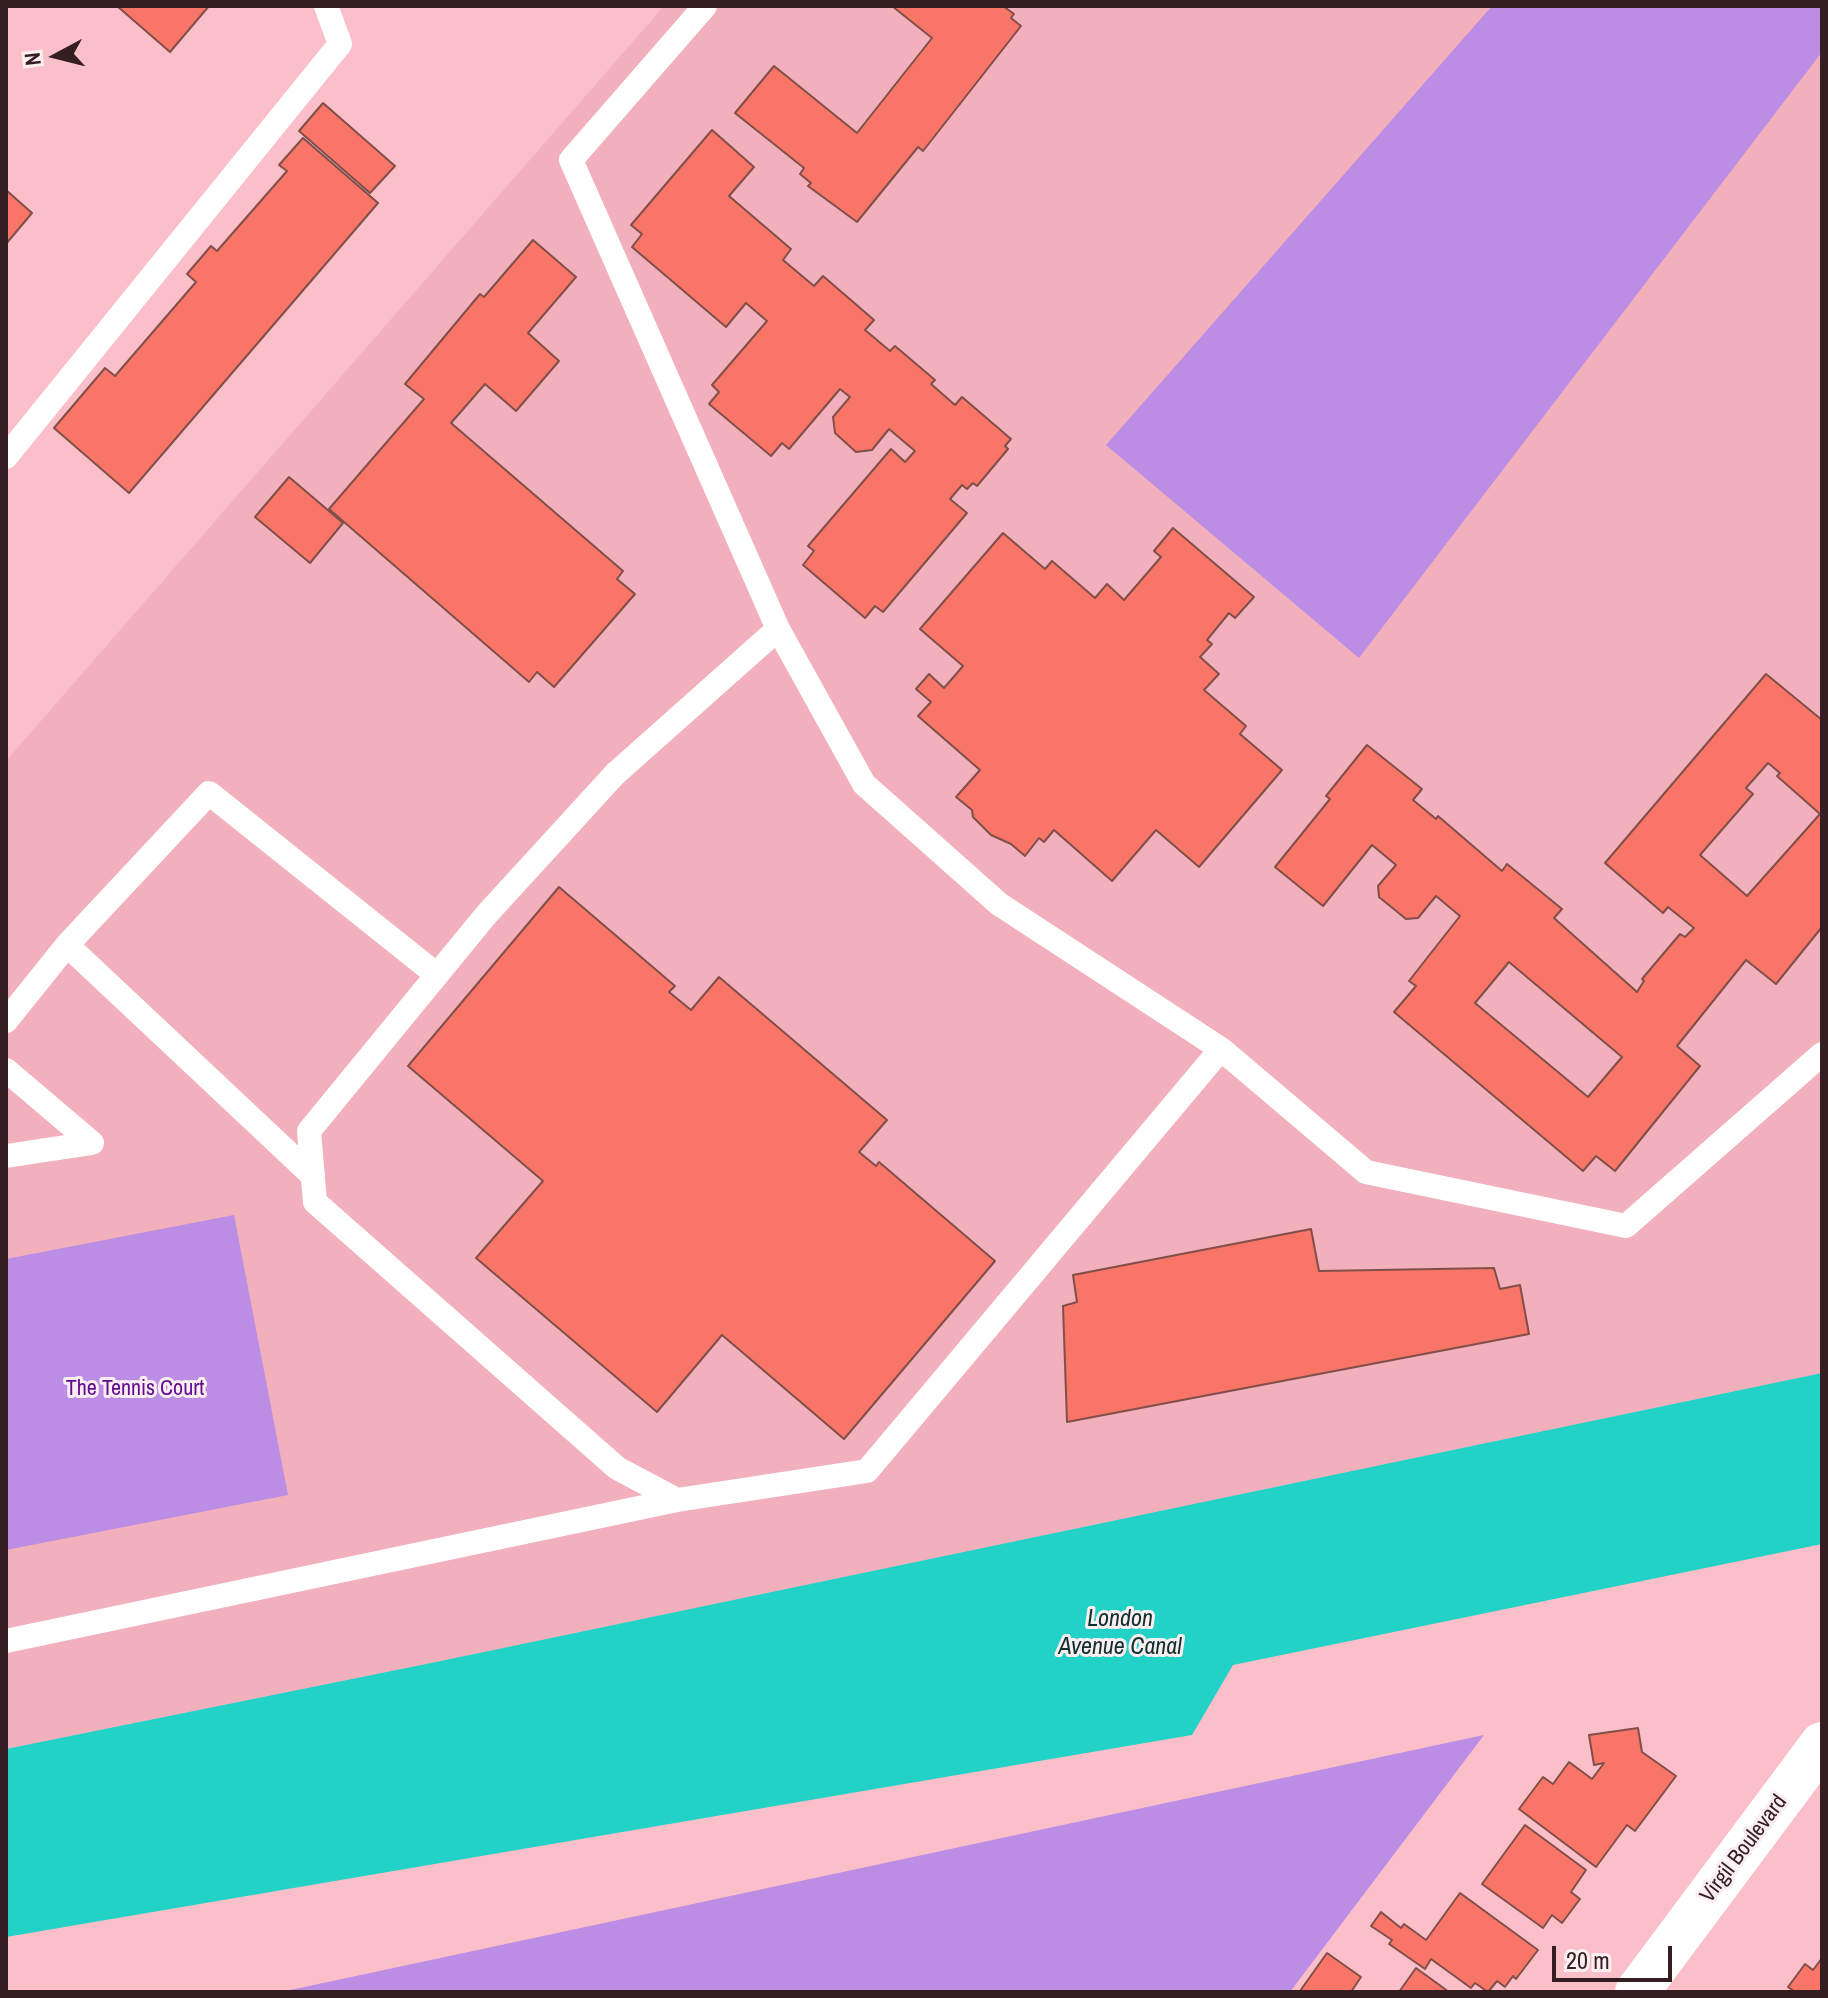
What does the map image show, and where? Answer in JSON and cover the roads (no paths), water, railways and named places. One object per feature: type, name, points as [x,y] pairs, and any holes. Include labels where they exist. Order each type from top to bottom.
[{"type":"street","name":"Virgil Boulevard","points":[[1637,1992],[1822,1744]]},
{"type":"lane","points":[[6,457],[340,44],[326,6]]},
{"type":"lane","points":[[705,6],[571,160],[778,629],[864,784],[999,904],[1221,1049],[1366,1172],[1626,1226],[1822,1054]]},
{"type":"lane","points":[[677,1500],[617,1468],[315,1202],[309,1131],[486,915],[615,774],[778,629]]},
{"type":"lane","points":[[6,1021],[67,945],[209,793],[437,975]]},
{"type":"lane","points":[[67,945],[313,1176]]},
{"type":"lane","points":[[6,1641],[677,1500],[867,1471],[1221,1049]]},
{"type":"lane","points":[[6,1070],[92,1143],[6,1156]]},
{"type":"water","name":"London Avenue Canal","points":[[1822,1373],[1822,1544],[1233,1665],[1192,1735],[6,1937],[6,1749]]},
{"type":"park label","name":"The Tennis Court","points":[[135,1389]]}]
